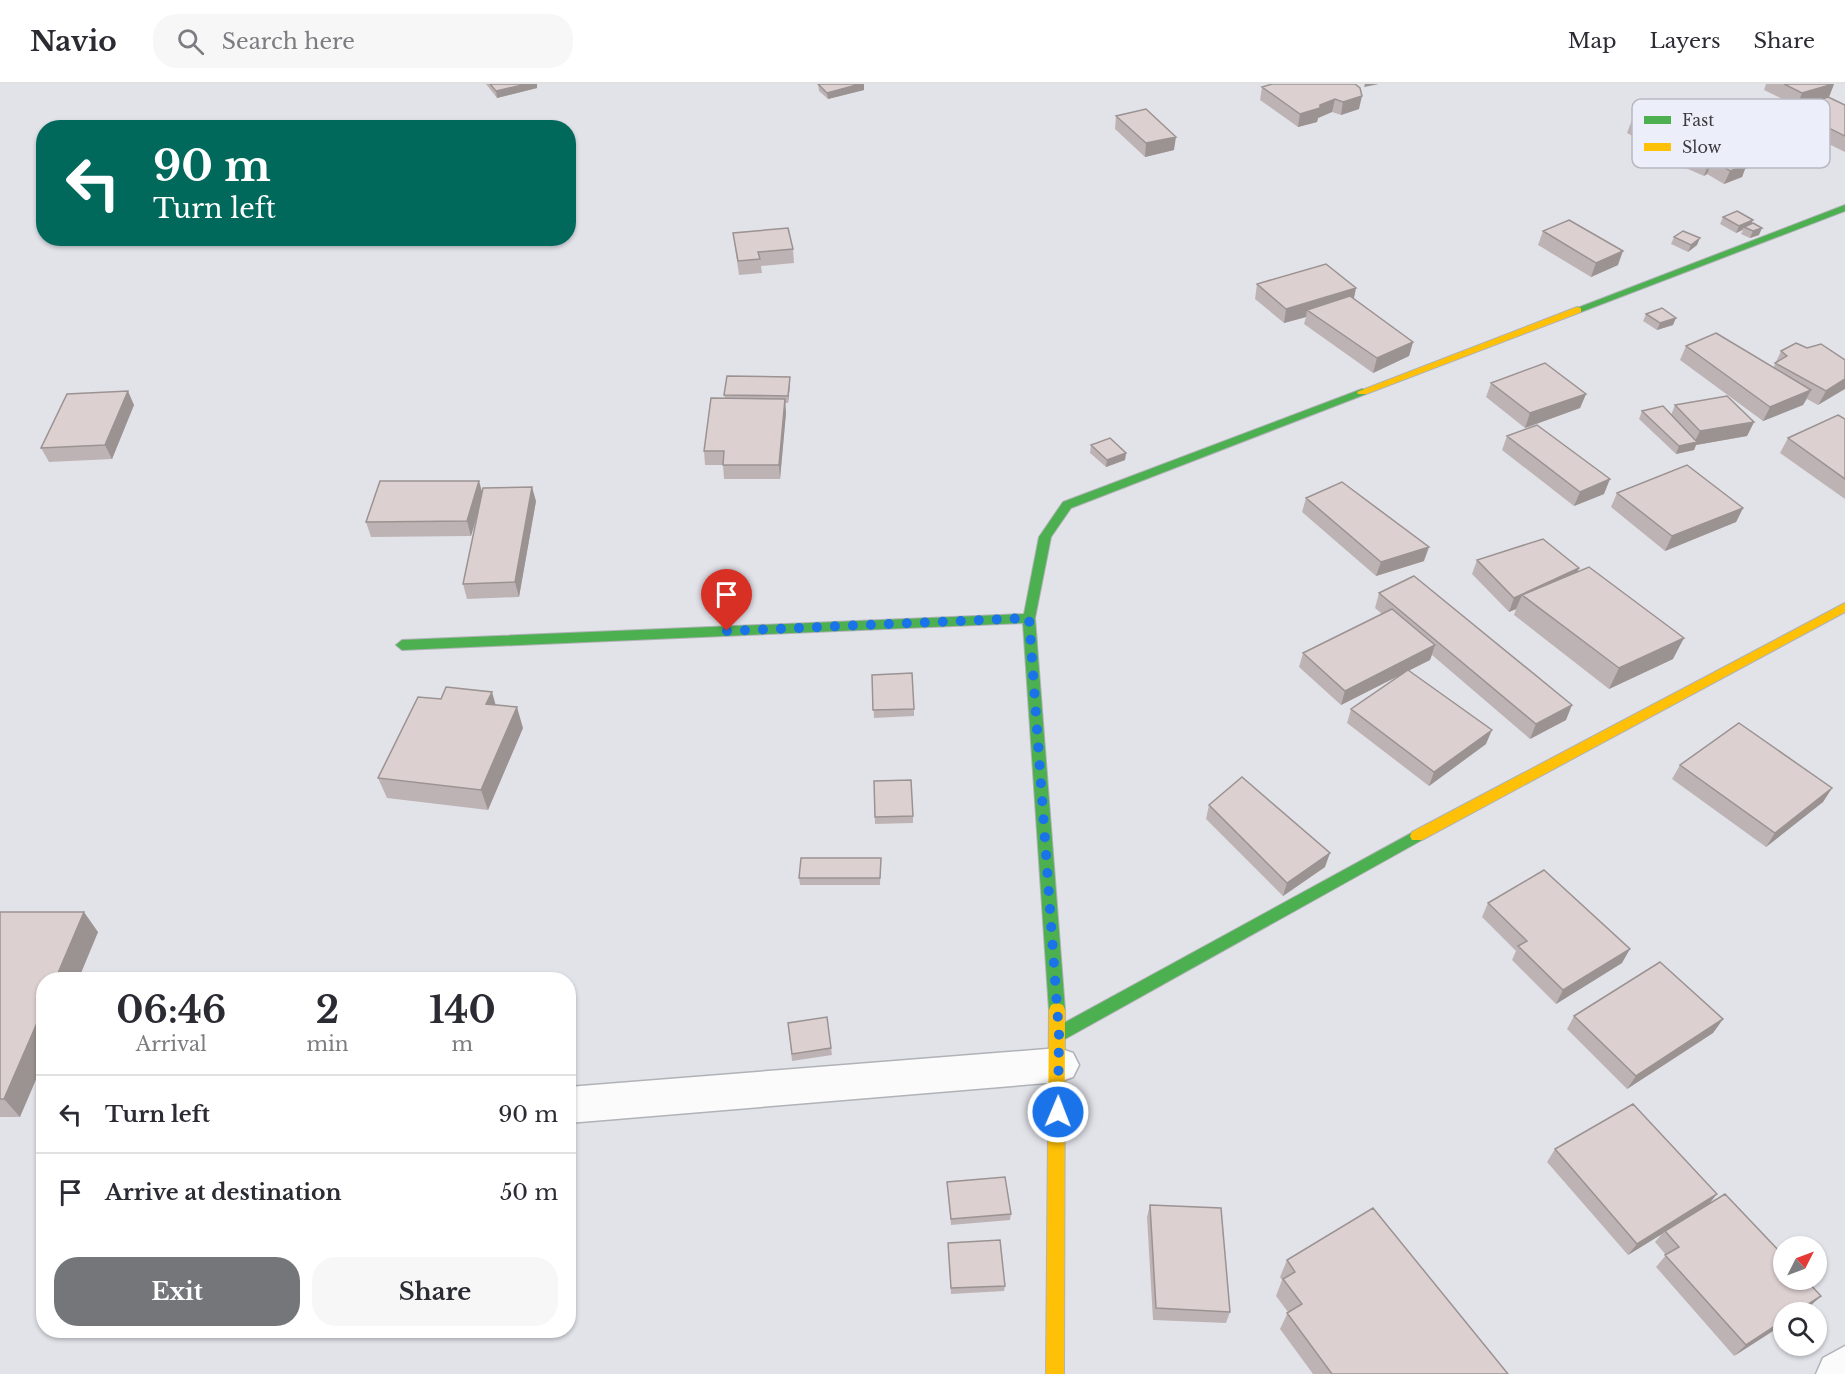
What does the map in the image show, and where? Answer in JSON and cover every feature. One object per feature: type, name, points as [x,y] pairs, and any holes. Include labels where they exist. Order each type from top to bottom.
[{"type":"street","points":[[1055,1374],[1059,1049],[1029,618],[1045,537],[1067,505],[1845,208]]},
{"type":"street","points":[[576,1104],[1059,1049],[1290,904],[1845,607]]},
{"type":"street","points":[[402,645],[1029,618]]},
{"type":"street","points":[[1839,1374],[1845,1369]]},
{"type":"building","points":[[490,84],[527,84],[496,91]]},
{"type":"building","points":[[818,84],[860,84],[827,93]]},
{"type":"building","points":[[1272,84],[1355,84],[1360,88],[1362,96],[1343,102],[1335,99],[1320,105],[1320,108],[1300,114],[1262,87]]},
{"type":"building","points":[[1784,84],[1833,84],[1802,93]]},
{"type":"building","points":[[1828,97],[1845,105],[1845,136],[1830,129],[1830,99],[1822,99]]},
{"type":"building","points":[[1146,109],[1176,137],[1146,143],[1116,116]]},
{"type":"building","points":[[1737,211],[1753,220],[1739,226],[1723,217]]},
{"type":"building","points":[[1569,220],[1623,251],[1596,263],[1543,231]]},
{"type":"building","points":[[1753,223],[1762,228],[1753,231],[1744,227]]},
{"type":"building","points":[[788,228],[793,249],[758,252],[760,259],[738,261],[733,233]]},
{"type":"building","points":[[1683,231],[1700,238],[1691,245],[1674,237]]},
{"type":"building","points":[[1326,264],[1356,288],[1286,309],[1257,284]]},
{"type":"building","points":[[1350,296],[1413,342],[1377,358],[1307,310]]},
{"type":"building","points":[[1662,308],[1676,318],[1660,323],[1646,314]]},
{"type":"building","points":[[1716,333],[1811,390],[1770,407],[1686,346]]},
{"type":"building","points":[[1796,343],[1807,348],[1821,344],[1845,360],[1845,379],[1826,391],[1775,363],[1787,356],[1781,351]]},
{"type":"building","points":[[1545,363],[1586,394],[1530,413],[1491,383]]},
{"type":"building","points":[[727,376],[790,377],[788,396],[724,395]]},
{"type":"building","points":[[128,391],[105,445],[41,448],[67,394]]},
{"type":"building","points":[[1727,396],[1754,422],[1700,431],[1675,405]]},
{"type":"building","points":[[711,398],[785,399],[779,465],[723,465],[724,451],[704,451]]},
{"type":"building","points":[[1663,406],[1697,442],[1679,446],[1642,411]]},
{"type":"building","points":[[1838,415],[1845,419],[1845,479],[1788,438]]},
{"type":"building","points":[[1537,425],[1610,479],[1580,492],[1507,436]]},
{"type":"building","points":[[1110,438],[1126,453],[1107,460],[1091,445]]},
{"type":"building","points":[[1687,465],[1743,508],[1672,536],[1617,493]]},
{"type":"building","points":[[380,481],[479,481],[467,521],[366,522]]},
{"type":"building","points":[[1342,482],[1429,547],[1381,562],[1306,498]]},
{"type":"building","points":[[532,487],[515,582],[463,584],[483,488]]},
{"type":"building","points":[[1543,539],[1579,568],[1514,598],[1477,560]]},
{"type":"building","points":[[1589,567],[1684,638],[1619,668],[1522,595]]},
{"type":"building","points":[[1414,576],[1572,705],[1536,724],[1379,593]]},
{"type":"building","points":[[1392,609],[1435,645],[1345,691],[1303,653]]},
{"type":"building","points":[[1408,670],[1492,730],[1434,772],[1351,709]]},
{"type":"building","points":[[912,673],[914,709],[873,710],[872,675]]},
{"type":"building","points":[[446,687],[492,692],[486,704],[517,707],[481,790],[378,778],[418,697],[441,699]]},
{"type":"building","points":[[1739,723],[1832,788],[1775,833],[1680,765]]},
{"type":"building","points":[[1242,777],[1330,853],[1287,883],[1209,805]]},
{"type":"building","points":[[911,780],[913,816],[875,817],[874,781]]},
{"type":"building","points":[[801,858],[881,858],[880,878],[799,878]]},
{"type":"building","points":[[1544,870],[1630,949],[1563,990],[1518,946],[1527,941],[1488,903]]},
{"type":"building","points":[[0,912],[84,912],[58,972],[36,972],[36,1025],[4,1099],[0,1099]]},
{"type":"building","points":[[1660,962],[1723,1019],[1636,1076],[1574,1016]]},
{"type":"building","points":[[827,1017],[831,1048],[792,1054],[788,1023]]},
{"type":"building","points":[[1633,1104],[1717,1194],[1637,1244],[1555,1149]]},
{"type":"building","points":[[1005,1177],[1011,1214],[951,1219],[947,1182]]},
{"type":"building","points":[[1725,1194],[1773,1244],[1773,1290],[1815,1290],[1821,1296],[1812,1302],[1773,1302],[1773,1327],[1746,1345],[1665,1255],[1679,1247],[1665,1231]]},
{"type":"building","points":[[1150,1205],[1221,1208],[1230,1312],[1156,1308]]},
{"type":"building","points":[[1373,1208],[1508,1374],[1332,1374],[1287,1313],[1302,1304],[1283,1279],[1295,1272],[1287,1260]]},
{"type":"building","points":[[1000,1240],[1005,1286],[951,1288],[948,1243]]},
{"type":"traffic: fast","points":[[1577,310],[1845,208]]},
{"type":"traffic: fast","points":[[1057,1010],[1029,618],[1045,537],[1067,505],[1362,392]]},
{"type":"traffic: fast","points":[[402,645],[1029,618]]},
{"type":"traffic: fast","points":[[1059,1034],[1417,836]]},
{"type":"traffic: slow","points":[[1362,392],[1577,310]]},
{"type":"traffic: slow","points":[[1417,836],[1845,607]]},
{"type":"traffic: slow","points":[[1055,1374],[1057,1010]]},
{"type":"route","points":[[727,631],[1029,618],[1059,1034],[1058,1112]]}]
